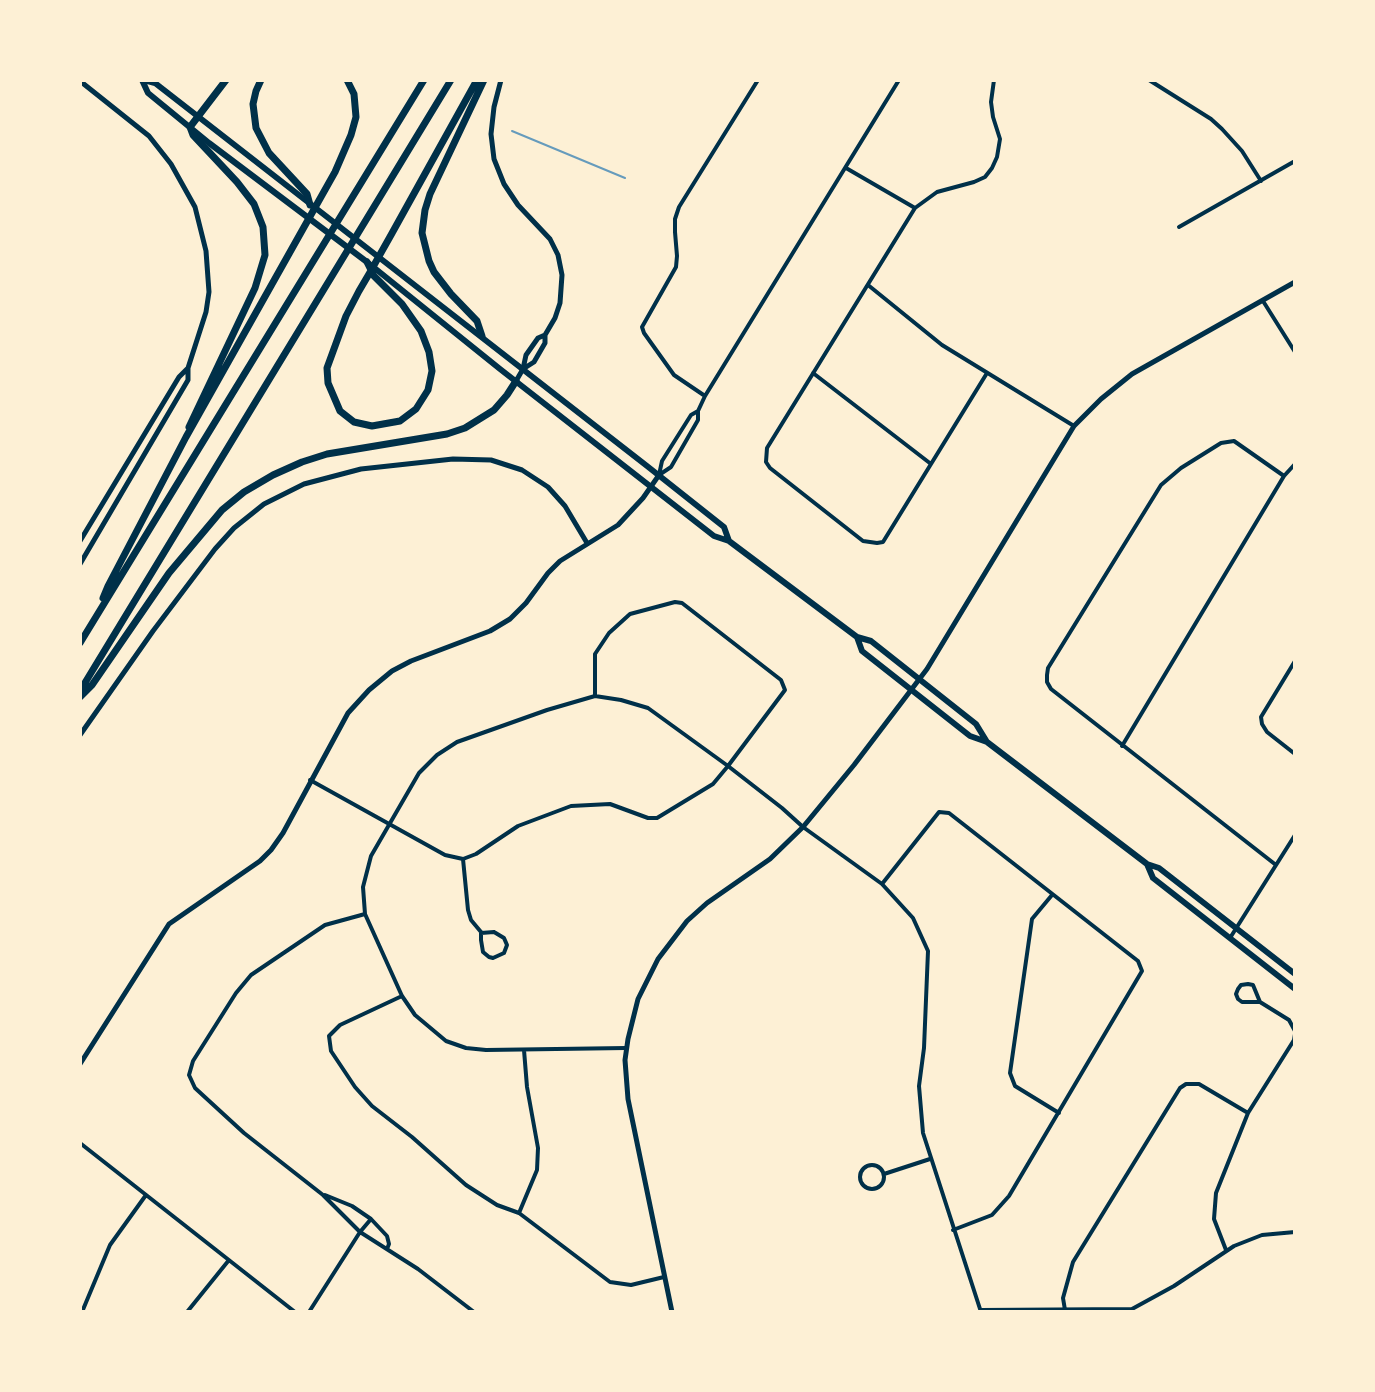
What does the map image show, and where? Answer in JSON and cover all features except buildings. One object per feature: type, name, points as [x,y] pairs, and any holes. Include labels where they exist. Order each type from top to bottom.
[{"type":"highway","points":[[186,437],[255,288],[265,245],[263,227],[254,204],[193,135],[190,127],[226,80]]},
{"type":"highway","points":[[261,80],[253,104],[256,128],[269,153],[300,192],[307,194],[310,205]]},
{"type":"highway","points":[[99,612],[108,586],[186,437],[338,165],[351,135],[356,112],[354,94],[347,80]]},
{"type":"highway","points":[[80,643],[424,80]]},
{"type":"highway","points":[[80,691],[451,80]]},
{"type":"highway","points":[[367,262],[374,276],[387,283],[421,331],[432,371],[428,390],[416,409],[400,421],[372,426],[354,422],[340,411],[328,383],[327,368],[346,316],[477,80]]},
{"type":"highway","points":[[482,336],[477,321],[434,272],[422,233],[430,194],[484,80]]},
{"type":"highway","points":[[80,697],[92,685],[169,573],[222,510],[244,492],[273,475],[327,454],[447,434],[465,428],[494,410],[516,381]]},
{"type":"main road","points":[[143,80],[155,83],[300,192]]},
{"type":"main road","points":[[143,80],[148,93],[209,143],[367,262]]},
{"type":"main road","points":[[310,205],[724,527],[729,541]]},
{"type":"main road","points":[[387,283],[714,536],[729,541],[857,637],[871,641],[976,724],[987,742]]},
{"type":"main road","points":[[857,637],[862,651],[970,736],[987,742],[1147,864],[1159,868],[1295,974]]},
{"type":"main road","points":[[1147,864],[1153,878],[1295,989]]},
{"type":"street","points":[[501,80],[491,134],[494,159],[504,184],[518,205],[550,239],[558,255],[562,275],[560,303],[545,335],[545,343],[534,362],[523,369],[516,381]]},
{"type":"street","points":[[705,396],[674,375],[642,327],[676,267],[675,219],[679,207],[758,80]]},
{"type":"street","points":[[659,475],[671,467],[698,420],[698,411],[705,396],[899,80]]},
{"type":"street","points":[[987,373],[883,542],[863,541],[766,462],[767,448],[915,208],[937,192],[985,177],[992,168],[1000,139],[991,102],[994,80]]},
{"type":"street","points":[[1149,80],[1211,119],[1242,151],[1261,181]]},
{"type":"street","points":[[80,81],[149,136],[171,164],[195,207],[206,251],[209,292],[206,312],[188,368],[188,380],[80,564]]},
{"type":"street","points":[[1179,227],[1295,161]]},
{"type":"street","points":[[846,168],[915,208]]},
{"type":"street","points":[[672,1312],[628,1099],[625,1060],[638,999],[658,959],[687,921],[724,890],[761,868],[803,827],[854,765],[927,669],[1074,426],[1132,374],[1295,282]]},
{"type":"street","points":[[868,285],[942,345],[1074,426]]},
{"type":"street","points":[[1263,301],[1295,352]]},
{"type":"street","points":[[80,541],[179,377],[188,368]]},
{"type":"street","points":[[813,373],[931,464]]},
{"type":"street","points":[[80,1064],[169,924],[260,861],[271,850],[348,713],[369,690],[392,671],[411,661],[490,631],[510,619],[560,561],[618,525],[651,487],[659,475],[662,461],[691,415],[698,411]]},
{"type":"street","points":[[1276,865],[1051,689],[1047,675],[1048,668],[1161,485],[1181,468],[1221,443],[1234,441],[1284,476]]},
{"type":"street","points":[[80,735],[215,549],[234,528],[264,504],[304,484],[361,469],[453,459],[491,460],[522,470],[548,487],[565,506],[587,543]]},
{"type":"street","points":[[1122,746],[1284,476],[1295,464]]},
{"type":"street","points":[[310,780],[445,855],[463,859],[476,854],[518,826],[571,806],[610,804],[648,818],[657,818],[713,784],[785,690],[781,680],[682,603],[675,602],[630,614],[609,633],[595,654],[595,696]]},
{"type":"street","points":[[1295,661],[1261,717],[1267,732],[1295,754]]},
{"type":"street","points":[[626,1048],[466,1048],[446,1041],[415,1015],[402,996],[365,914],[363,887],[371,856],[419,773],[437,755],[457,742],[595,696],[648,708],[882,884],[913,918],[928,951],[924,1048],[919,1086],[923,1133],[981,1311],[1132,1310],[1226,1250],[1262,1235],[1295,1232]]},
{"type":"street","points":[[882,884],[939,812],[949,813],[1138,961],[1142,971],[1009,1196],[992,1215],[953,1230]]},
{"type":"street","points":[[1229,939],[1295,835]]},
{"type":"street","points":[[463,859],[468,910],[481,933],[481,948],[485,955],[493,958],[504,953],[506,941],[502,935],[481,933]]},
{"type":"street","points":[[1052,895],[1032,919],[1010,1073],[1015,1086],[1059,1113]]},
{"type":"street","points":[[365,914],[325,925],[251,975],[193,1061],[189,1075],[195,1088],[244,1133],[323,1195],[360,1232],[418,1269],[474,1312]]},
{"type":"street","points":[[1226,1250],[1214,1219],[1216,1193],[1248,1113],[1294,1040],[1295,1032],[1289,1020],[1260,1002],[1242,1002],[1238,999],[1238,989],[1241,985],[1253,985],[1260,1002]]},
{"type":"street","points":[[402,996],[340,1025],[329,1036],[331,1051],[372,1106],[466,1185],[497,1205],[519,1213],[610,1282],[631,1285],[664,1277]]},
{"type":"street","points":[[519,1213],[537,1170],[538,1148],[524,1050]]},
{"type":"street","points":[[1065,1310],[1063,1298],[1073,1262],[1180,1088],[1186,1084],[1199,1084],[1248,1113]]},
{"type":"street","points":[[80,1143],[295,1312]]},
{"type":"street","points":[[884,1174],[930,1159]]},
{"type":"street","points":[[869,1166],[878,1167],[884,1174],[882,1183],[875,1189],[866,1187],[860,1180],[862,1171],[869,1166]]},
{"type":"street","points":[[82,1312],[110,1245],[146,1195]]},
{"type":"street","points":[[323,1195],[352,1206],[371,1219],[387,1236],[387,1249]]},
{"type":"street","points":[[309,1312],[371,1219]]},
{"type":"street","points":[[187,1312],[229,1260]]},
{"type":"waterway","points":[[512,131],[625,178]]}]
